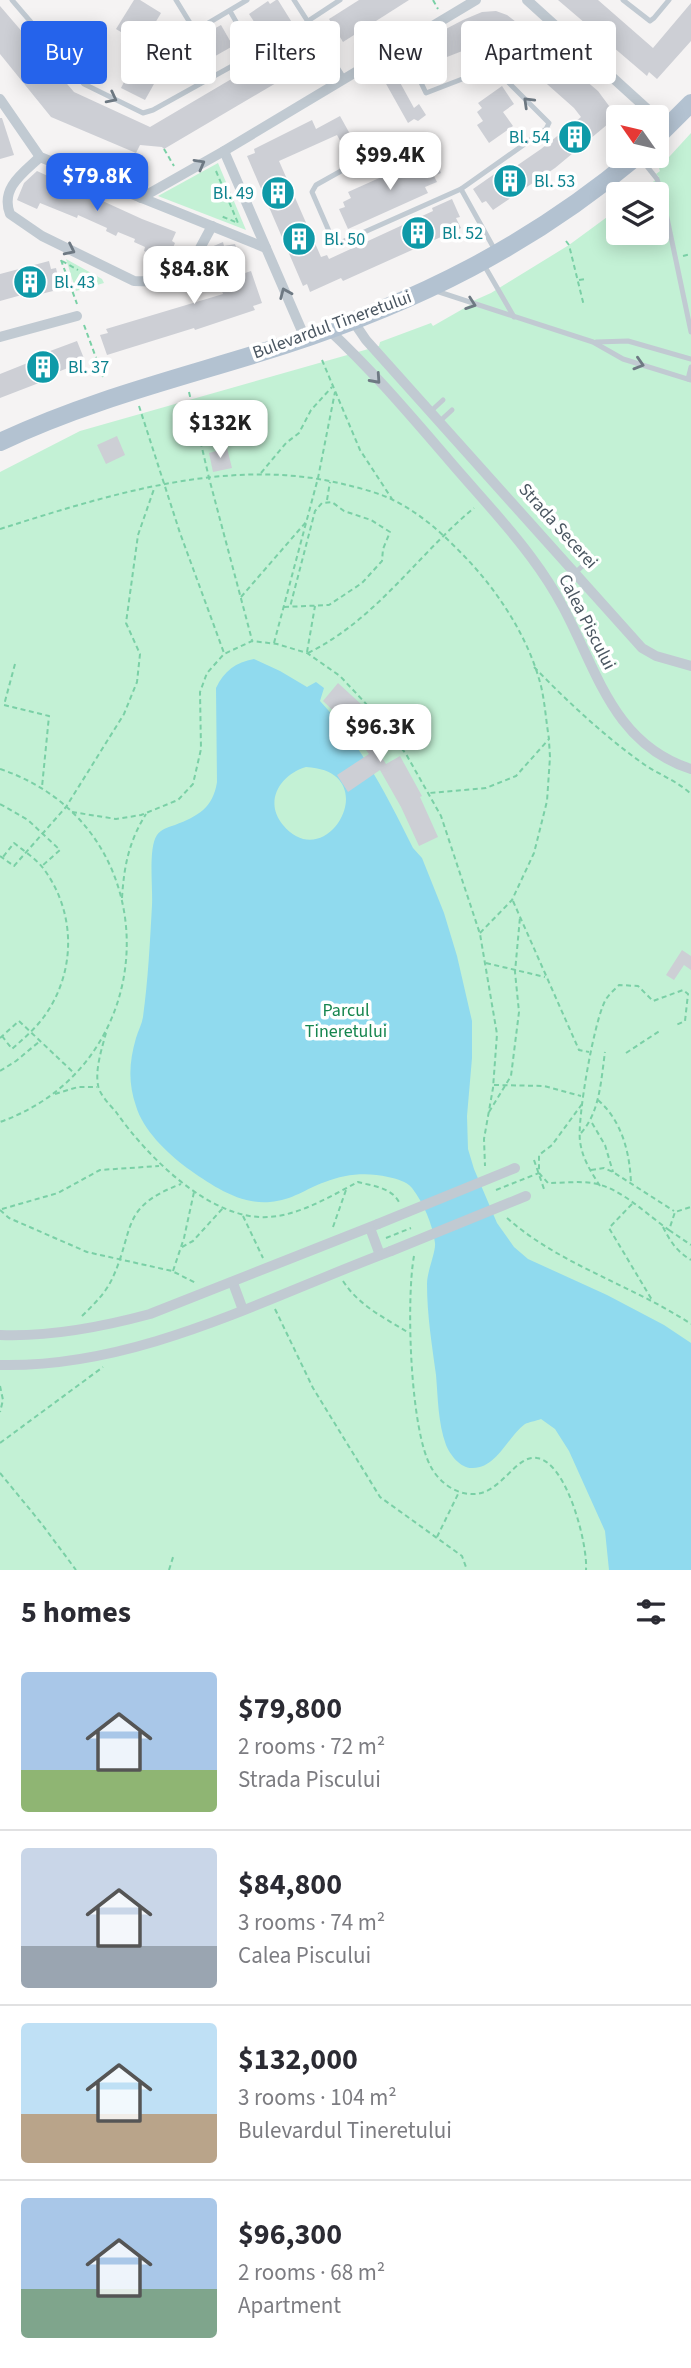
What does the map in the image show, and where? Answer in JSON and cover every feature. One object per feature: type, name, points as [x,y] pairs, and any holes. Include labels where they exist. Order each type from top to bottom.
[{"type":"main road","points":[[669,118],[691,103]]},
{"type":"main road","name":"Bulevardul Tineretului","points":[[0,442],[87,405],[329,330],[429,289],[490,259],[560,216],[622,168]]},
{"type":"street","points":[[439,21],[475,0]]},
{"type":"street","points":[[528,0],[638,105]]},
{"type":"street","points":[[141,198],[354,72]]},
{"type":"street","points":[[0,99],[40,157],[266,248]]},
{"type":"street","points":[[223,151],[304,338]]},
{"type":"street","points":[[40,157],[9,188],[6,197],[9,213],[42,236],[134,282],[166,282],[186,276],[212,226]]},
{"type":"street","points":[[0,337],[77,316]]},
{"type":"street","name":"Strada Secerei","points":[[353,321],[366,340],[647,652],[691,666]]},
{"type":"street","name":"Calea Piscului","points":[[329,330],[397,401],[531,557],[568,616],[595,677],[628,727],[655,752],[691,769]]},
{"type":"street","points":[[397,401],[411,389]]},
{"type":"street","points":[[435,444],[449,431]]},
{"type":"street","points":[[0,1335],[76,1330],[150,1314],[233,1283],[514,1168]]},
{"type":"street","points":[[0,1365],[65,1361],[124,1351],[243,1310],[526,1196]]},
{"type":"street","points":[[374,1226],[375,1242],[386,1253]]},
{"type":"street","points":[[233,1283],[243,1310]]},
{"type":"lane","points":[[12,0],[85,84],[143,113],[163,105],[252,55],[253,52],[230,11]]},
{"type":"lane","points":[[176,0],[195,31],[247,0]]},
{"type":"lane","points":[[294,0],[308,21],[340,0]]},
{"type":"lane","points":[[623,0],[650,21],[669,0]]},
{"type":"lane","points":[[341,171],[316,185],[312,192],[335,242],[342,242],[461,189],[546,129],[549,123],[500,74],[492,70],[426,93],[422,84]]},
{"type":"lane","points":[[340,72],[344,78]]},
{"type":"lane","points":[[648,168],[657,179],[662,194],[691,332]]},
{"type":"lane","points":[[461,189],[514,317]]},
{"type":"lane","points":[[429,289],[593,342],[623,359],[689,379],[691,367]]},
{"type":"lane","points":[[593,342],[628,341],[691,359]]},
{"type":"lane","points":[[431,411],[443,400]]},
{"type":"lane","points":[[440,421],[452,410]]},
{"type":"lane","points":[[576,572],[588,561]]},
{"type":"path","points":[[164,149],[179,176]]},
{"type":"path","points":[[214,214],[238,223],[215,169]]},
{"type":"path","points":[[566,241],[584,306]]},
{"type":"path","points":[[61,261],[78,270]]},
{"type":"path","points":[[578,281],[586,279]]},
{"type":"path","points":[[322,360],[360,450],[393,500]]},
{"type":"path","points":[[260,474],[286,443],[299,433],[311,410],[333,386]]},
{"type":"path","points":[[189,392],[252,641]]},
{"type":"path","points":[[274,644],[317,478],[335,392]]},
{"type":"path","points":[[139,406],[184,545],[224,654]]},
{"type":"path","points":[[0,529],[71,507],[155,487],[209,478],[260,474],[317,478],[362,488],[393,500],[445,536],[491,585],[524,641],[541,686],[549,739],[547,801],[534,853],[512,900],[480,934]]},
{"type":"path","points":[[327,502],[330,481]]},
{"type":"path","points":[[75,1074],[31,1032],[19,1021],[1,1037],[12,1049],[31,1032],[43,1019],[57,995],[69,953],[68,928],[63,906],[42,866],[27,852],[14,843],[1,857],[14,866],[27,852],[43,834],[66,807],[124,714],[137,682],[141,654],[126,623],[138,536],[155,487]]},
{"type":"path","points":[[307,653],[335,640],[385,597],[484,500]]},
{"type":"path","points":[[284,607],[290,607],[315,606],[329,605],[362,583],[382,561],[383,549],[391,535],[388,530],[377,523],[351,515],[336,504],[322,503],[315,511],[290,607]]},
{"type":"path","points":[[240,598],[306,521]]},
{"type":"path","points":[[307,653],[315,606]]},
{"type":"path","points":[[72,812],[116,819],[146,813],[178,800],[193,784],[201,750],[200,692],[207,673],[224,654],[252,641],[274,644],[307,653],[340,676],[369,707],[405,754],[441,816],[480,934],[497,1034],[493,1085],[484,1139],[486,1169]]},
{"type":"path","points":[[15,664],[4,705],[50,716],[42,788]]},
{"type":"path","points":[[533,666],[601,730],[646,765],[678,782],[691,793]]},
{"type":"path","points":[[428,793],[486,788],[516,776],[549,739]]},
{"type":"path","points":[[0,769],[42,788],[72,812],[103,852],[122,899],[127,935],[127,964],[120,999],[100,1055],[98,1087],[128,1129],[160,1166],[194,1191],[242,1215],[284,1215],[325,1200],[358,1182],[385,1189],[396,1196],[401,1206]]},
{"type":"path","points":[[0,804],[18,814],[60,850],[42,866]]},
{"type":"path","points":[[122,899],[128,850],[146,813]]},
{"type":"path","points":[[512,900],[579,1051],[589,1052]]},
{"type":"path","points":[[488,1113],[511,1076],[519,1012],[515,970],[520,917]]},
{"type":"path","points":[[485,962],[546,977]]},
{"type":"path","points":[[600,1185],[583,1156],[580,1135],[598,1018],[606,998],[619,985],[638,986],[653,1001],[683,990],[688,994],[685,1021],[676,1025]]},
{"type":"path","points":[[626,1053],[661,1031]]},
{"type":"path","points":[[0,1122],[52,1095],[75,1074],[106,1032]]},
{"type":"path","points":[[0,1070],[25,1055],[40,1041]]},
{"type":"path","points":[[580,1135],[591,1122],[598,1100],[605,1052]]},
{"type":"path","points":[[493,1085],[544,1086],[581,1096]]},
{"type":"path","points":[[52,1095],[78,1087],[98,1087]]},
{"type":"path","points":[[598,1100],[606,1107],[617,1125],[626,1146],[631,1186]]},
{"type":"path","points":[[583,1103],[552,1145],[539,1155],[539,1172],[548,1183],[600,1185],[691,1245]]},
{"type":"path","points":[[591,1122],[605,1145],[613,1172]]},
{"type":"path","points":[[534,1160],[544,1189]]},
{"type":"path","points":[[0,1210],[58,1193],[100,1170],[160,1166]]},
{"type":"path","points":[[590,1171],[604,1168],[613,1172],[675,1212],[691,1207]]},
{"type":"path","points":[[490,1181],[495,1191],[539,1172]]},
{"type":"path","points":[[76,1330],[83,1315],[97,1303],[113,1277],[129,1228],[146,1201],[160,1192],[183,1184]]},
{"type":"path","points":[[327,1245],[347,1188]]},
{"type":"path","points":[[172,1271],[181,1247],[194,1191]]},
{"type":"path","points":[[632,1204],[609,1228],[653,1300]]},
{"type":"path","points":[[181,1247],[193,1241],[223,1207]]},
{"type":"path","points":[[0,1210],[9,1218],[87,1252],[172,1271],[196,1283],[207,1293]]},
{"type":"path","points":[[669,1230],[675,1212]]},
{"type":"path","points":[[242,1215],[268,1268]]},
{"type":"path","points":[[505,1215],[517,1228],[543,1247],[653,1300],[691,1324]]},
{"type":"path","points":[[663,1226],[672,1244],[691,1260]]},
{"type":"path","points":[[375,1242],[411,1228],[414,1235]]},
{"type":"path","points":[[415,1252],[409,1299],[417,1413],[426,1455],[435,1474],[459,1492],[475,1494],[485,1492],[503,1481],[526,1459],[536,1457],[547,1462],[562,1480],[569,1495],[578,1520],[586,1570]]},
{"type":"path","points":[[338,1272],[352,1295],[372,1311],[410,1333]]},
{"type":"path","points":[[271,1299],[313,1388],[380,1497],[461,1556],[467,1570]]},
{"type":"path","points":[[0,1443],[104,1366]]},
{"type":"path","points":[[0,1386],[3,1399],[0,1412]]},
{"type":"path","points":[[0,1473],[76,1570]]},
{"type":"path","points":[[437,1538],[459,1492]]},
{"type":"path","points":[[169,1570],[174,1555]]},
{"type":"green space","name":"Parcul Tineretului","points":[[691,133],[691,1570],[0,1570],[0,472],[80,431],[379,346],[380,342],[431,323],[433,326],[569,245],[606,218],[606,245],[669,245],[669,182],[653,182],[659,177],[656,174],[660,171],[659,168],[669,168],[669,157]]},
{"type":"green space","points":[[218,163],[246,230],[158,196]]},
{"type":"green space","points":[[66,259],[102,279],[104,283],[76,291]]},
{"type":"water","points":[[254,659],[307,687],[316,682],[324,688],[320,701],[361,753],[413,848],[422,858],[444,913],[472,1021],[468,1149],[497,1223],[514,1247],[528,1259],[607,1295],[664,1325],[691,1343],[691,1570],[609,1570],[605,1531],[569,1451],[555,1429],[541,1419],[525,1424],[496,1457],[481,1467],[464,1466],[450,1453],[443,1437],[440,1419],[428,1307],[427,1279],[435,1243],[427,1214],[410,1186],[388,1177],[356,1175],[333,1179],[278,1201],[247,1200],[215,1187],[179,1162],[157,1140],[139,1115],[133,1097],[131,1064],[146,990],[154,841],[165,828],[183,822],[203,810],[212,798],[217,782],[216,688],[227,672]],"holes":[[[306,767],[330,773],[343,785],[346,801],[341,817],[331,831],[317,839],[300,838],[283,825],[277,816],[275,798],[278,790],[289,776]]]},
{"type":"building","points":[[134,0],[140,0],[161,13],[156,21],[121,21],[121,32],[116,29]]},
{"type":"building","points":[[278,0],[291,21],[254,21],[249,14],[268,1],[270,4]]},
{"type":"building","points":[[359,0],[409,0],[376,21],[354,21],[354,35],[343,42],[340,37],[340,21],[329,19]]},
{"type":"building","points":[[558,0],[598,0],[653,48],[691,3],[691,41],[657,79],[649,72],[647,76],[616,50],[616,21],[583,21]]},
{"type":"building","points":[[0,6],[21,30],[21,80],[0,54]]},
{"type":"building","points":[[496,11],[515,21],[461,21],[482,12]]},
{"type":"building","points":[[461,21],[461,52],[447,57],[447,28]]},
{"type":"building","points":[[221,25],[230,41],[230,48],[216,56],[216,28]]},
{"type":"building","points":[[230,80],[230,84],[274,84],[164,149],[140,145],[136,153],[51,117],[24,84],[67,84],[74,92],[150,127]]},
{"type":"building","points":[[123,84],[154,84],[145,100],[121,88]]},
{"type":"building","points":[[386,84],[401,84],[414,108],[419,104],[426,115],[418,121],[414,119],[408,123]]},
{"type":"building","points":[[547,84],[590,84],[608,105],[606,105],[606,126],[555,168],[493,210],[486,201],[482,203],[473,189],[503,168],[506,173],[581,117]]},
{"type":"building","points":[[502,86],[514,104],[503,112],[513,126],[489,143],[477,125],[483,121],[477,112],[482,108],[478,103]]},
{"type":"building","points":[[340,116],[355,143],[344,148],[337,135],[279,161],[321,257],[327,255],[329,259],[433,211],[432,208],[452,199],[460,217],[456,218],[461,228],[343,281],[341,278],[310,292],[307,284],[303,286],[247,156],[255,153],[254,149],[312,120],[316,129]]},
{"type":"building","points":[[0,118],[14,155],[0,159]]},
{"type":"building","points":[[433,154],[441,173],[434,176],[437,182],[425,187],[428,193],[348,229],[339,209],[345,207],[343,202],[351,198],[348,192]]},
{"type":"building","points":[[37,171],[176,232],[172,241],[175,243],[167,261],[144,251],[145,247],[134,242],[135,239],[118,232],[116,236],[106,231],[107,228],[78,215],[77,218],[40,203],[37,209],[17,200],[24,183]]},
{"type":"building","points":[[223,242],[224,246],[235,244],[245,273],[251,271],[262,303],[253,306],[255,310],[107,355],[100,335],[108,333],[106,329],[223,294],[206,253],[209,248]]},
{"type":"building","name":"Bl. 43","points":[[49,261],[51,269],[56,268],[61,289],[37,295],[36,291],[0,301],[0,274]]},
{"type":"building","name":"Bl. 37","points":[[77,341],[85,361],[0,398],[0,374],[35,360],[34,357]]},
{"type":"building","points":[[117,436],[125,455],[106,464],[97,445]]},
{"type":"building","points":[[227,448],[232,468],[213,472],[209,453]]},
{"type":"building","points":[[338,683],[362,705],[387,738],[375,747],[386,764],[400,756],[422,796],[420,797],[438,837],[419,846],[380,770],[348,792],[337,775],[369,754],[344,721],[323,701]]},
{"type":"building","points":[[682,950],[691,956],[691,970],[684,965],[674,980],[666,975]]},
{"type":"place","name":"Bl. 54","points":[[575,137]]},
{"type":"place","name":"Bl. 53","points":[[510,181]]},
{"type":"place","name":"Bl. 49","points":[[278,193]]},
{"type":"place","name":"Bl. 52","points":[[418,233]]},
{"type":"place","name":"Bl. 50","points":[[299,239]]},
{"type":"place","name":"Bl. 43","points":[[30,282]]},
{"type":"place","name":"Bl. 37","points":[[43,367]]}]
